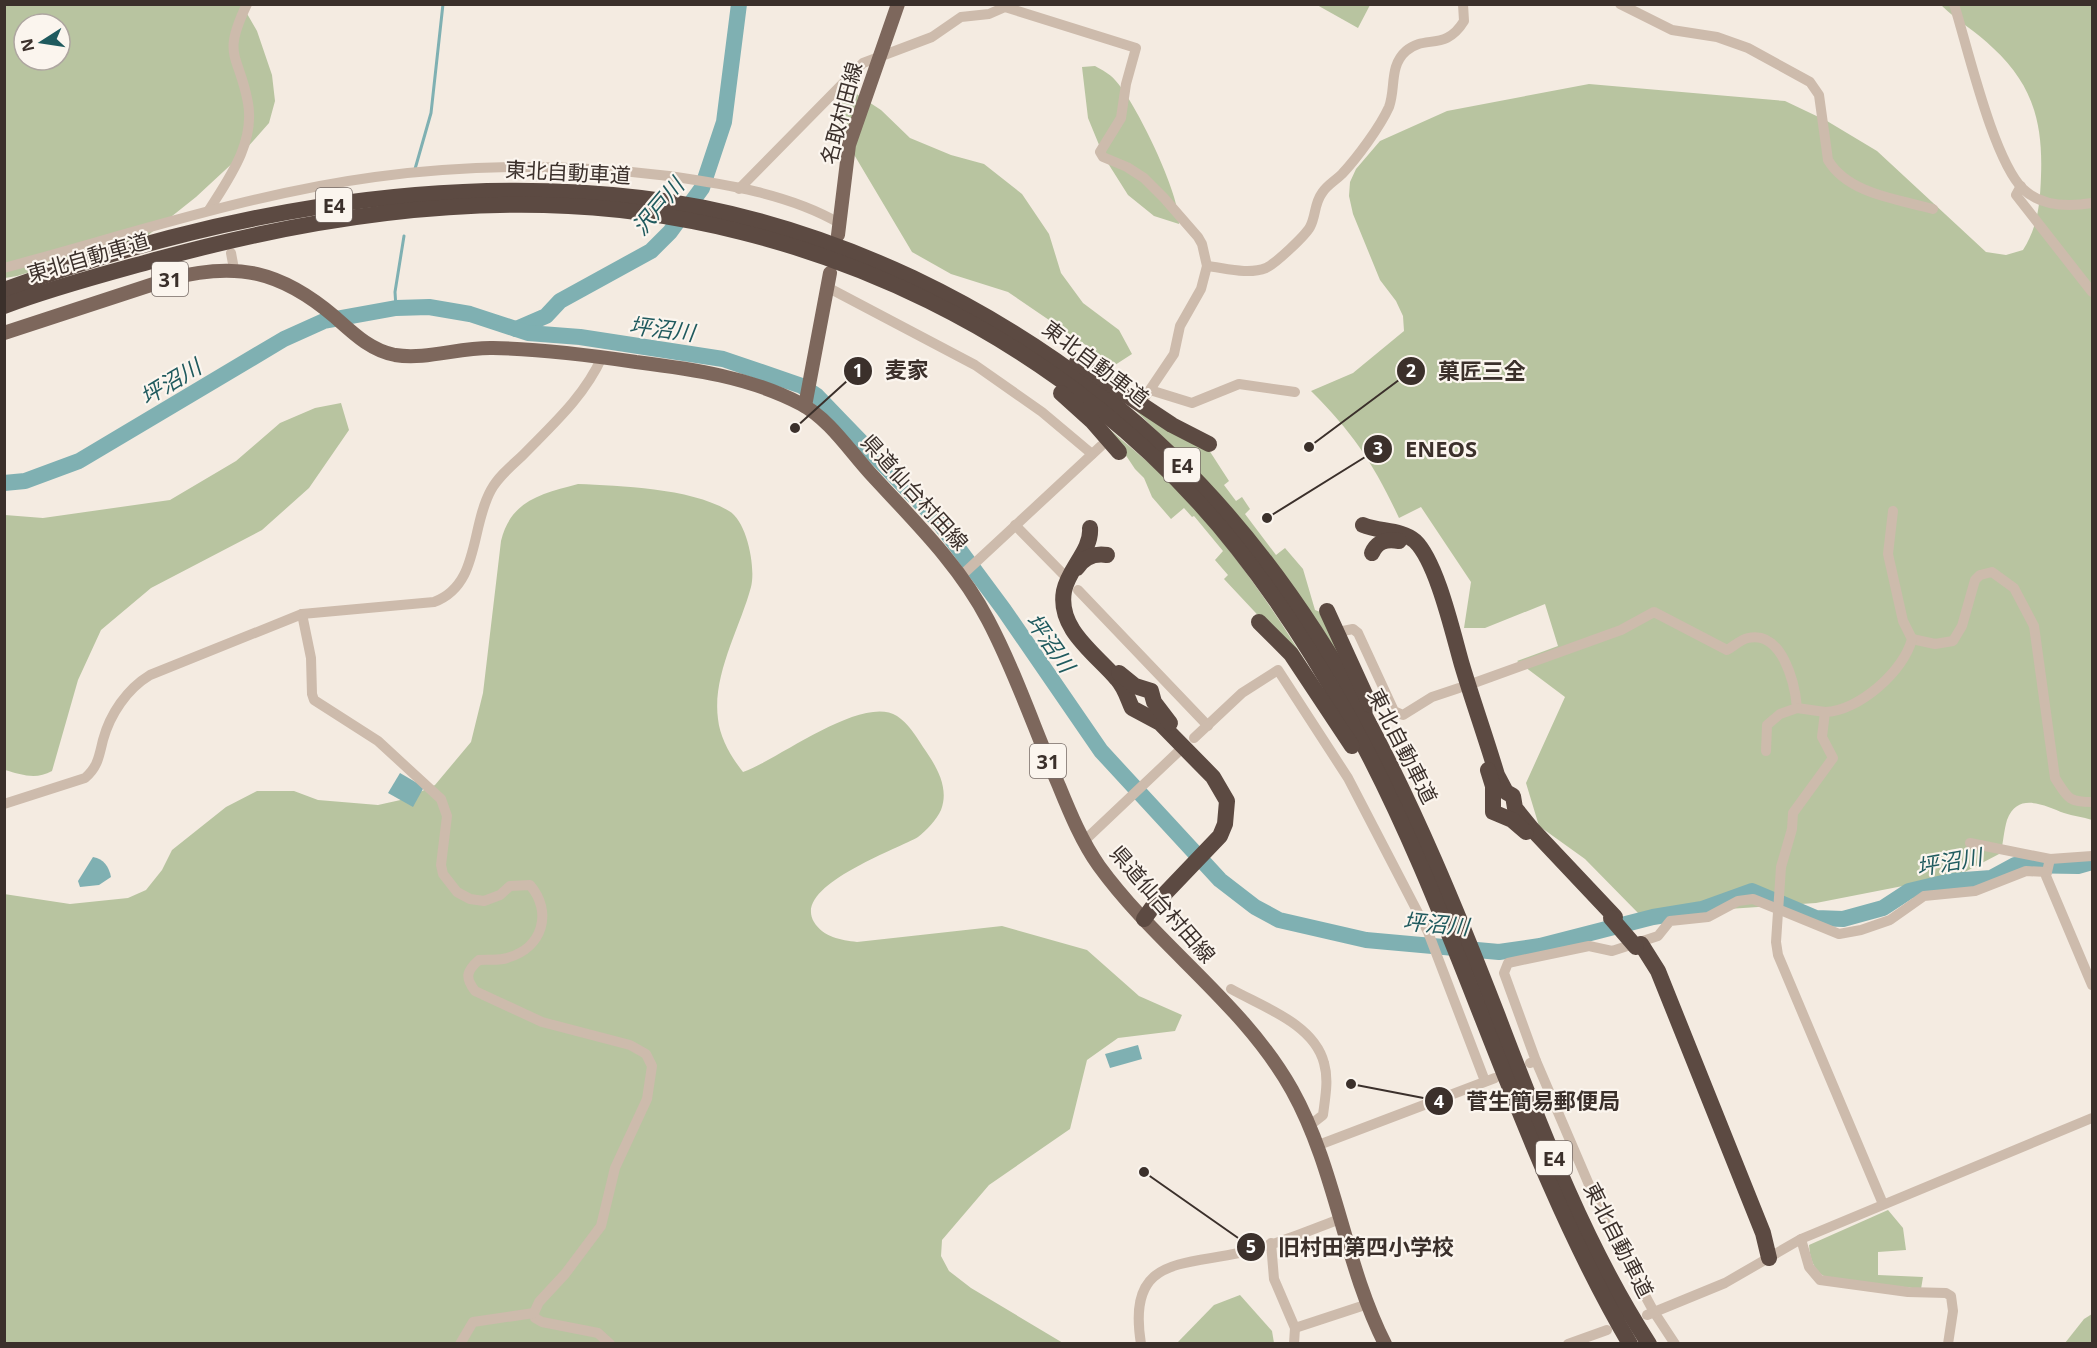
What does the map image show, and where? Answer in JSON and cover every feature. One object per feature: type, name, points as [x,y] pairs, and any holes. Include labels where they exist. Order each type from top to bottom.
[{"type":"highway","name":"東北自動車道","points":[[4,290],[72,267],[194,234],[326,207],[377,200],[479,192],[535,191],[674,203],[704,208],[813,237],[919,289],[999,322],[1109,398],[1180,463],[1247,537],[1302,612],[1364,714],[1449,923],[1578,1212],[1601,1260],[1649,1344]]},
{"type":"highway","name":"東北自動車道","points":[[4,306],[184,252],[283,230],[374,215],[483,206],[530,205],[610,210],[661,217],[763,237],[919,289]]},
{"type":"highway","points":[[919,289],[960,295],[1009,321],[1096,374],[1172,425],[1209,444]]},
{"type":"highway","points":[[919,289],[942,316],[987,340],[1039,375],[1092,421],[1119,452]]},
{"type":"highway","points":[[1363,525],[1374,530],[1405,535],[1423,552],[1437,584],[1497,775],[1506,792],[1513,796],[1515,808],[1638,946],[1654,974],[1753,1230],[1768,1258]]},
{"type":"highway","points":[[1090,528],[1085,548],[1065,586],[1064,611],[1078,638],[1127,694],[1132,708],[1160,723],[1213,777],[1224,794],[1227,812],[1216,847]]},
{"type":"highway","points":[[1372,553],[1380,542],[1388,539],[1404,542],[1414,551],[1428,572],[1493,786],[1491,804],[1493,812],[1512,820],[1613,917]]},
{"type":"highway","points":[[1107,555],[1098,554],[1080,562],[1069,591],[1070,610],[1089,642],[1129,682],[1151,691],[1160,711],[1218,773],[1228,789],[1233,816],[1231,827],[1216,847],[1194,871],[1154,905],[1144,919]]},
{"type":"highway","points":[[1327,611],[1447,873],[1449,923]]},
{"type":"highway","points":[[1259,622],[1291,654],[1346,735],[1449,923]]},
{"type":"highway","name":"東北自動車道","points":[[1449,923],[1465,933],[1469,965],[1566,1222],[1630,1344]]},
{"type":"main road","name":"名取村田線","points":[[838,229],[849,145],[898,4]]},
{"type":"main road","name":"県道仙台村田線","points":[[4,333],[169,279],[196,272],[234,269],[281,280],[331,313],[359,338],[383,352],[398,356],[493,348],[602,357],[710,372],[805,404],[829,426],[964,573],[989,621],[1084,841],[1098,864],[1144,919],[1256,1039],[1279,1068],[1309,1126],[1368,1304],[1385,1344]]},
{"type":"main road","points":[[805,404],[830,273]]},
{"type":"street","points":[[209,210],[241,156],[248,131],[248,103],[233,57],[232,44],[236,27],[247,4]]},
{"type":"street","points":[[1207,266],[1256,270],[1268,267],[1280,258],[1310,227],[1315,204],[1323,190],[1352,163],[1389,107],[1395,66],[1400,58],[1406,50],[1420,44],[1440,42],[1450,37],[1464,21],[1463,4]]},
{"type":"street","points":[[1620,4],[1672,30],[1717,37],[1748,48],[1810,82],[1819,95],[1828,160],[1833,169],[1851,182],[1872,192],[1933,209]]},
{"type":"street","points":[[1954,4],[1997,144],[2004,160],[2021,186],[2042,201],[2059,206],[2092,203]]},
{"type":"street","points":[[740,189],[863,63],[879,55],[932,37],[961,17],[989,14],[1005,6],[1136,48],[1126,84],[1121,118],[1100,152],[1103,157],[1127,166],[1144,178],[1164,198],[1198,237],[1207,266],[1201,289],[1180,326],[1174,354],[1148,394],[1192,404],[1239,384],[1295,392]]},
{"type":"street","points":[[4,268],[209,210],[223,212],[374,177],[491,167],[600,170],[715,184],[740,189],[825,215],[838,229]]},
{"type":"street","points":[[2021,186],[2016,195],[2092,292]]},
{"type":"street","points":[[231,253],[234,269]]},
{"type":"street","points":[[828,287],[975,365],[1042,412],[1092,454]]},
{"type":"street","points":[[4,804],[75,782],[94,770],[115,713],[142,680],[212,648],[302,614],[434,602],[449,596],[464,579],[480,512],[494,484],[572,404],[593,377],[602,357]]},
{"type":"street","points":[[964,573],[1101,446]]},
{"type":"street","points":[[1766,752],[1767,725],[1780,714],[1797,708],[1825,712],[1847,706],[1885,681],[1904,660],[1912,639],[1903,621],[1888,554],[1893,511]]},
{"type":"street","points":[[1015,525],[1063,574]]},
{"type":"street","points":[[1912,639],[1935,644],[1953,641],[1962,626],[1975,580],[1980,575],[1992,572],[2014,588],[2034,626],[2055,778],[2068,798],[2075,802],[2092,801]]},
{"type":"street","points":[[1078,590],[1208,726]]},
{"type":"street","points":[[1474,683],[1621,630],[1654,612],[1727,650],[1749,638],[1761,638],[1772,644],[1780,653],[1794,686],[1797,708]]},
{"type":"street","points":[[302,614],[308,639],[314,700],[378,741],[420,777],[446,807],[447,816],[441,857],[443,874],[449,883],[457,892],[470,899],[484,901],[500,896],[510,886],[530,885],[543,904],[541,928],[530,945],[520,954],[505,959],[479,960],[471,966],[467,973],[468,982],[475,992],[542,1022],[630,1045],[646,1054],[652,1066],[647,1099],[615,1168],[601,1226],[565,1274],[539,1302],[534,1313],[535,1318],[542,1322],[598,1333],[610,1344]]},
{"type":"street","points":[[1342,631],[1353,629],[1358,633],[1394,711],[1398,715],[1403,715],[1432,697],[1459,688]]},
{"type":"street","points":[[1194,738],[1242,693],[1289,663]]},
{"type":"street","points":[[1278,670],[1348,777],[1428,932],[1490,1080],[1316,1146]]},
{"type":"street","points":[[1825,712],[1822,737],[1833,758],[1793,813],[1789,840],[1780,867],[1778,955],[1883,1204]]},
{"type":"street","points":[[1084,841],[1178,752]]},
{"type":"street","points":[[1970,843],[2048,865]]},
{"type":"street","points":[[1675,1344],[1651,1313],[1605,1222],[1533,1062],[1504,973],[1509,963],[1589,946],[1612,951],[1658,936],[1670,921],[1708,917],[1738,901],[1753,899],[1778,904],[1839,934],[1861,930],[1890,920],[1924,897],[1975,891],[2026,871],[2092,856]]},
{"type":"street","points":[[2048,865],[2092,985]]},
{"type":"street","points":[[1231,989],[1298,1026],[1311,1038],[1320,1052],[1326,1076],[1323,1115],[1309,1126]]},
{"type":"street","points":[[1651,1313],[1717,1287],[1801,1239],[2092,1118]]},
{"type":"street","points":[[1142,1344],[1137,1318],[1141,1298],[1150,1281],[1161,1270],[1173,1264],[1241,1253],[1340,1219]]},
{"type":"street","points":[[1801,1239],[1809,1267],[1820,1280],[1908,1292],[1946,1293],[1951,1296],[1953,1311],[1948,1344]]},
{"type":"street","points":[[1271,1243],[1274,1279],[1295,1328],[1294,1344]]},
{"type":"street","points":[[1295,1328],[1368,1304]]},
{"type":"street","points":[[460,1344],[473,1322],[534,1313]]},
{"type":"street","points":[[1568,1344],[1607,1330]]},
{"type":"green space","points":[[1370,4],[1358,28],[1317,5]]},
{"type":"green space","points":[[4,5],[242,5],[257,31],[272,75],[275,101],[269,123],[237,159],[196,197],[147,236],[5,278]]},
{"type":"green space","points":[[1941,5],[2092,5],[2092,820],[2041,804],[2025,803],[2012,811],[2007,820],[2001,853],[1959,875],[1816,903],[1640,915],[1585,859],[1539,826],[1526,783],[1565,697],[1517,661],[1558,646],[1545,604],[1485,628],[1464,628],[1471,582],[1421,507],[1399,518],[1381,481],[1351,435],[1311,391],[1353,373],[1404,331],[1403,316],[1396,301],[1380,280],[1353,214],[1349,196],[1350,182],[1356,169],[1380,141],[1447,111],[1589,84],[1785,101],[1827,121],[1877,151],[1986,252],[2006,255],[2023,250],[2035,223],[2041,186],[2040,139],[2033,106],[2018,76],[2007,62],[1987,42]]},
{"type":"green space","points":[[1095,66],[1115,80],[1145,127],[1173,192],[1179,224],[1154,216],[1128,195],[1104,157],[1088,118],[1082,67]]},
{"type":"green space","points":[[836,93],[855,93],[881,110],[910,138],[951,155],[984,164],[1022,194],[1049,234],[1061,273],[1083,303],[1119,330],[1132,354],[1115,365],[1008,292],[951,274],[912,252],[840,131]]},
{"type":"green space","points":[[341,403],[349,430],[309,488],[262,530],[151,588],[101,630],[78,680],[52,771],[35,776],[5,770],[5,515],[43,518],[170,500],[236,461],[280,423],[315,408]]},
{"type":"green space","points":[[1129,404],[1207,447],[1229,481],[1224,485],[1236,501],[1242,497],[1250,509],[1245,514],[1276,555],[1285,548],[1303,569],[1315,610],[1323,613],[1343,664],[1176,450]]},
{"type":"green space","points":[[1107,427],[1172,484],[1211,528],[1265,599],[1313,674],[1224,579],[1228,575],[1215,560],[1223,551],[1194,516],[1192,517],[1184,508],[1171,519],[1152,497],[1144,478],[1135,469]]},
{"type":"green space","points":[[578,484],[655,490],[695,497],[729,511],[741,524],[751,557],[751,587],[728,652],[717,702],[719,726],[724,740],[730,754],[743,772],[842,721],[863,714],[882,712],[897,716],[905,722],[936,768],[944,793],[941,810],[937,817],[918,837],[850,871],[818,895],[811,909],[814,922],[822,931],[839,939],[857,942],[1002,926],[1087,950],[1139,996],[1182,1015],[1175,1031],[1118,1038],[1087,1060],[1070,1129],[989,1185],[942,1240],[941,1256],[949,1271],[971,1288],[1063,1343],[5,1343],[4,894],[70,904],[128,898],[146,890],[162,870],[172,850],[226,807],[257,791],[294,791],[318,800],[378,805],[405,799],[435,785],[471,742],[483,693],[501,541],[506,527],[512,516],[529,501],[552,491]]},
{"type":"green space","points":[[1888,1210],[1903,1228],[1906,1250],[1878,1252],[1878,1275],[1923,1277],[1921,1289],[1827,1278],[1819,1272],[1810,1256],[1809,1245]]},
{"type":"green space","points":[[1240,1295],[1272,1331],[1274,1343],[1177,1343],[1214,1305]]},
{"type":"green space","points":[[2092,1314],[2092,1343],[2065,1343],[2084,1319]]},
{"type":"water","points":[[400,773],[424,787],[413,807],[388,793]]},
{"type":"water","points":[[93,857],[105,864],[111,877],[99,885],[80,887],[78,881]]},
{"type":"water","points":[[1138,1045],[1142,1059],[1110,1068],[1105,1054]]},
{"type":"waterway","points":[[415,169],[431,113],[443,4]]},
{"type":"waterway","name":"沢戸川","points":[[516,329],[546,316],[560,301],[651,251],[670,232],[702,188],[724,122],[739,4]]},
{"type":"waterway","points":[[396,308],[395,292],[404,236]]},
{"type":"waterway","name":"坪沼川","points":[[4,483],[25,481],[79,461],[284,339],[324,321],[396,308],[429,307],[470,314],[528,333],[580,337],[723,359],[802,386],[817,396],[938,521],[1004,610],[1101,751],[1220,880],[1255,907],[1279,920],[1366,940],[1499,952],[1540,946],[1653,917],[1702,909],[1752,891],[1816,918],[1843,919],[1883,908],[1909,891],[1951,881],[1991,878],[2015,865],[2078,866],[2092,862]]},
{"type":"place","name":"麦家","points":[[795,428]]},
{"type":"place","name":"菓匠三全","points":[[1309,447]]},
{"type":"place","name":"ENEOS","points":[[1267,518]]},
{"type":"place","name":"菅生簡易郵便局","points":[[1351,1084]]},
{"type":"place","name":"旧村田第四小学校","points":[[1144,1172]]}]
